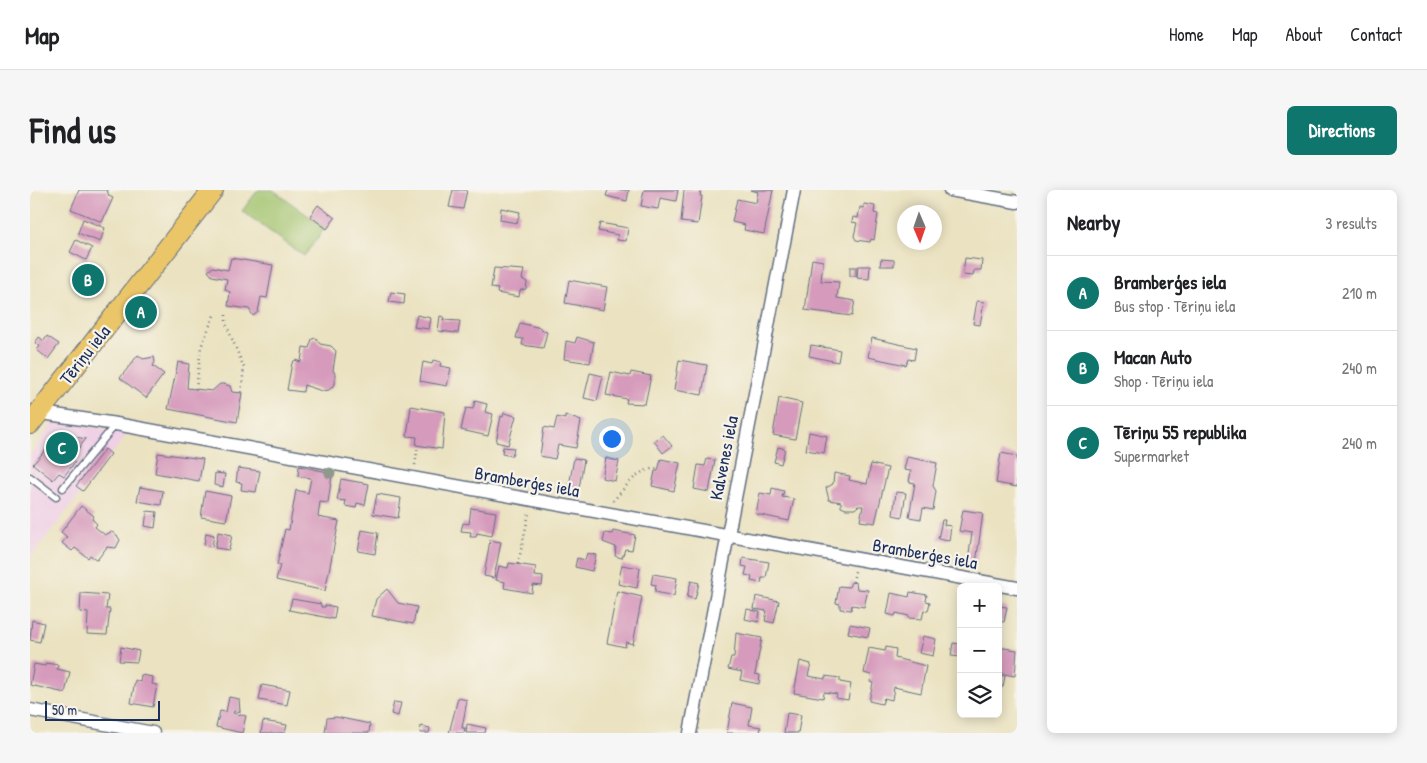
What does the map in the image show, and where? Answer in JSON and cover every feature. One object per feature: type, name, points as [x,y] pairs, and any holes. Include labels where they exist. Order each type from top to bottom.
[{"type":"main road","name":"Tēriņu iela","points":[[33,416],[213,190]]},
{"type":"street","name":"Kalvenes iela","points":[[690,733],[794,190]]},
{"type":"street","points":[[950,190],[1017,202]]},
{"type":"street","name":"Bramberģes iela","points":[[33,416],[116,424],[535,502],[1017,588]]},
{"type":"street","points":[[30,710],[153,733]]},
{"type":"lane","points":[[63,488],[116,424]]},
{"type":"lane","points":[[30,477],[56,497]]},
{"type":"path","points":[[196,389],[201,347],[215,313]]},
{"type":"path","points":[[226,314],[226,324],[244,368],[241,393]]},
{"type":"path","points":[[413,479],[418,446]]},
{"type":"path","points":[[613,501],[641,472],[651,468],[659,469]]},
{"type":"path","points":[[518,564],[529,513],[533,514],[535,502]]},
{"type":"shaded area","points":[[55,421],[128,433],[30,558],[30,455]]},
{"type":"green space","points":[[258,190],[273,190],[325,228],[304,256],[242,211]]},
{"type":"building","points":[[79,190],[107,190],[109,196],[113,198],[102,222],[71,209]]},
{"type":"building","points":[[453,190],[467,190],[463,209],[449,207]]},
{"type":"building","points":[[608,190],[629,190],[627,201],[606,196]]},
{"type":"building","points":[[644,190],[678,190],[676,201],[660,198],[658,209],[641,206]]},
{"type":"building","points":[[684,190],[701,190],[700,196],[702,196],[698,224],[681,222]]},
{"type":"building","points":[[751,190],[773,190],[764,234],[744,230],[745,225],[732,222],[737,199],[756,203],[758,192]]},
{"type":"building","points":[[864,204],[875,206],[874,213],[878,214],[874,240],[871,239],[870,242],[856,240],[854,236],[857,223],[852,222],[853,217],[858,218],[860,207],[864,208]]},
{"type":"building","points":[[318,205],[335,218],[327,229],[310,216]]},
{"type":"building","points":[[501,208],[520,212],[517,223],[500,220]]},
{"type":"building","points":[[83,219],[105,228],[100,242],[78,233]]},
{"type":"building","points":[[600,223],[628,228],[626,241],[617,240],[618,235],[598,231]]},
{"type":"building","points":[[76,240],[92,248],[86,260],[70,252]]},
{"type":"building","points":[[231,258],[273,265],[267,298],[261,297],[258,312],[253,316],[249,309],[228,306],[230,292],[225,290],[227,279],[212,276],[208,271],[213,267],[228,270]]},
{"type":"building","points":[[965,258],[982,260],[981,270],[974,270],[973,276],[963,275]]},
{"type":"building","points":[[812,259],[823,261],[821,281],[839,282],[837,298],[855,301],[852,316],[805,310]]},
{"type":"building","points":[[881,259],[894,260],[894,266],[880,266]]},
{"type":"building","points":[[858,266],[870,266],[869,279],[857,278]]},
{"type":"building","points":[[850,267],[856,267],[856,276],[850,276]]},
{"type":"building","points":[[494,268],[524,270],[522,279],[527,282],[526,289],[520,290],[519,297],[497,293],[498,289],[491,288]]},
{"type":"building","points":[[569,280],[607,287],[603,310],[565,303]]},
{"type":"building","points":[[391,292],[405,294],[404,304],[389,302]]},
{"type":"building","points":[[977,301],[984,302],[980,325],[973,324]]},
{"type":"building","points":[[417,315],[431,318],[429,329],[414,327]]},
{"type":"building","points":[[440,316],[444,317],[443,320],[460,321],[458,333],[438,331]]},
{"type":"building","points":[[520,323],[541,328],[541,330],[547,332],[543,348],[522,345],[523,339],[516,338]]},
{"type":"building","points":[[47,336],[59,344],[48,359],[37,350],[40,346],[35,343],[39,337],[44,341]]},
{"type":"building","points":[[577,337],[594,342],[590,363],[564,359],[566,341],[575,343]]},
{"type":"building","points":[[316,338],[320,344],[331,346],[336,351],[333,370],[335,384],[329,390],[322,391],[304,385],[303,392],[287,390],[292,363],[295,360],[301,362],[303,347],[309,348],[312,339]]},
{"type":"building","points":[[872,338],[916,348],[914,360],[908,359],[906,365],[868,357]]},
{"type":"building","points":[[811,345],[840,350],[838,362],[809,356]]},
{"type":"building","points":[[138,355],[143,359],[154,357],[155,362],[153,366],[164,374],[146,398],[120,378]]},
{"type":"building","points":[[433,360],[441,362],[440,366],[451,368],[447,386],[420,381],[423,362],[432,364]]},
{"type":"building","points":[[679,360],[707,365],[702,395],[674,390]]},
{"type":"building","points":[[178,362],[189,364],[187,388],[212,391],[220,384],[224,384],[230,386],[232,392],[242,393],[237,422],[168,409]]},
{"type":"building","points":[[611,372],[630,376],[631,372],[651,376],[645,404],[626,403],[627,399],[606,395]]},
{"type":"building","points":[[590,373],[603,376],[597,401],[584,398]]},
{"type":"building","points":[[779,398],[802,403],[795,439],[773,435]]},
{"type":"building","points":[[475,401],[487,404],[485,412],[493,414],[488,436],[461,430],[466,408],[473,409]]},
{"type":"building","points":[[411,406],[445,412],[442,449],[416,445],[417,437],[407,436]]},
{"type":"building","points":[[504,413],[516,416],[508,445],[496,442],[501,416],[503,417]]},
{"type":"building","points":[[565,415],[581,421],[576,448],[558,445],[555,459],[540,456],[544,427],[554,429],[557,417],[565,419]]},
{"type":"building","points":[[809,432],[827,436],[824,453],[806,450]]},
{"type":"building","points":[[60,434],[86,439],[71,458],[75,462],[64,476],[59,473],[53,480],[33,464]]},
{"type":"building","points":[[663,435],[672,446],[663,453],[654,441]]},
{"type":"building","points":[[503,447],[514,448],[512,456],[502,454]]},
{"type":"building","points":[[778,447],[785,449],[781,464],[774,462]]},
{"type":"building","points":[[105,449],[111,454],[83,491],[76,486]]},
{"type":"building","points":[[158,453],[203,459],[199,481],[155,473]]},
{"type":"building","points":[[1001,453],[1017,456],[1017,487],[996,483]]},
{"type":"building","points":[[907,457],[937,463],[933,486],[936,491],[933,510],[923,508],[921,519],[909,517],[915,483],[909,482],[911,471],[904,470]]},
{"type":"building","points":[[574,458],[584,460],[579,488],[569,486]]},
{"type":"building","points":[[606,458],[619,461],[615,481],[602,478]]},
{"type":"building","points":[[661,459],[680,463],[674,491],[652,486],[655,471],[658,471]]},
{"type":"building","points":[[707,459],[715,460],[709,492],[694,489],[698,465],[705,466]]},
{"type":"building","points":[[871,464],[888,468],[875,523],[860,521],[863,506],[858,506],[855,509],[846,509],[841,507],[841,502],[829,500],[826,488],[833,484],[834,473],[850,476],[849,480],[867,484]]},
{"type":"building","points":[[299,466],[328,472],[328,474],[332,475],[328,503],[320,502],[318,517],[339,521],[325,591],[276,580],[280,565],[277,565],[285,529],[289,530],[296,490],[308,493],[311,478],[298,476]]},
{"type":"building","points":[[238,468],[260,471],[256,492],[241,490],[242,483],[236,482]]},
{"type":"building","points":[[215,473],[225,474],[223,487],[214,485]]},
{"type":"building","points":[[341,479],[369,484],[365,505],[357,503],[356,508],[345,506],[346,501],[337,500]]},
{"type":"building","points":[[140,487],[163,491],[161,505],[137,501]]},
{"type":"building","points":[[772,488],[784,491],[782,497],[794,499],[789,521],[756,514],[760,493],[771,495]]},
{"type":"building","points":[[205,491],[231,496],[226,521],[201,517]]},
{"type":"building","points":[[896,492],[906,493],[902,517],[893,515]]},
{"type":"building","points":[[377,494],[401,498],[398,518],[373,514]]},
{"type":"building","points":[[81,506],[94,516],[92,519],[97,524],[95,527],[105,535],[111,532],[116,534],[120,540],[116,548],[107,547],[97,560],[90,555],[88,558],[75,548],[72,551],[62,543],[67,537],[61,532]]},
{"type":"building","points":[[471,508],[496,512],[492,536],[477,533],[476,537],[470,537],[471,532],[461,531],[463,523],[469,524]]},
{"type":"building","points":[[963,510],[983,513],[976,563],[968,561],[972,533],[959,531]]},
{"type":"building","points":[[147,511],[157,512],[155,528],[145,526]]},
{"type":"building","points":[[942,520],[945,520],[944,525],[951,526],[949,541],[938,539]]},
{"type":"building","points":[[362,530],[378,533],[375,554],[358,551]]},
{"type":"building","points":[[613,531],[635,535],[632,550],[625,549],[622,558],[615,556],[616,547],[603,542],[605,533],[612,534]]},
{"type":"building","points":[[218,532],[232,535],[229,550],[215,548]]},
{"type":"building","points":[[206,533],[214,535],[212,547],[204,545]]},
{"type":"building","points":[[490,540],[501,542],[494,578],[484,576]]},
{"type":"building","points":[[587,553],[596,555],[592,571],[575,567],[577,558],[585,560]]},
{"type":"building","points":[[743,558],[769,562],[766,578],[762,578],[761,583],[751,581],[752,576],[745,575],[747,567],[742,566]]},
{"type":"building","points":[[509,563],[536,567],[535,576],[543,577],[542,586],[533,585],[532,593],[504,588],[505,582],[496,580],[499,566],[508,568]]},
{"type":"building","points":[[622,565],[640,568],[637,588],[618,584]]},
{"type":"building","points":[[653,574],[677,578],[674,596],[655,592],[656,585],[651,584]]},
{"type":"building","points":[[691,581],[699,583],[695,599],[687,597]]},
{"type":"building","points":[[851,582],[856,583],[857,589],[868,590],[864,607],[852,605],[851,610],[840,609],[840,604],[836,603],[839,586],[849,587]]},
{"type":"building","points":[[387,589],[398,603],[417,607],[413,624],[372,616],[376,599]]},
{"type":"building","points":[[617,591],[642,597],[633,644],[626,642],[625,647],[607,643]]},
{"type":"building","points":[[910,592],[927,595],[926,601],[930,602],[928,611],[924,610],[922,619],[908,618],[909,616],[896,613],[895,616],[887,614],[891,593],[909,597]]},
{"type":"building","points":[[81,593],[108,595],[106,609],[110,609],[107,635],[87,634],[88,613],[80,612]]},
{"type":"building","points":[[756,596],[779,601],[774,623],[765,621],[767,611],[754,609]]},
{"type":"building","points":[[292,599],[321,604],[321,607],[325,607],[325,605],[336,607],[334,619],[289,610]]},
{"type":"building","points":[[1002,606],[1007,607],[1004,622],[1002,622]]},
{"type":"building","points":[[747,609],[760,612],[758,622],[745,619]]},
{"type":"building","points":[[32,620],[44,623],[40,642],[30,640]]},
{"type":"building","points":[[850,624],[870,628],[868,637],[848,633]]},
{"type":"building","points":[[736,633],[762,638],[755,674],[760,675],[759,684],[740,680],[742,672],[728,669],[731,657],[734,657]]},
{"type":"building","points":[[923,636],[936,639],[933,656],[919,653]]},
{"type":"building","points":[[953,643],[957,644],[957,657],[951,656]]},
{"type":"building","points":[[121,647],[139,651],[137,662],[119,661]]},
{"type":"building","points":[[886,647],[896,649],[895,658],[926,666],[921,693],[894,687],[892,700],[884,698],[882,704],[869,701],[873,683],[870,682],[871,675],[864,673],[869,648],[885,651]]},
{"type":"building","points":[[1002,648],[1017,650],[1015,676],[1002,674]]},
{"type":"building","points":[[800,661],[811,664],[808,676],[825,679],[825,676],[840,678],[840,682],[851,684],[848,700],[836,698],[837,694],[824,692],[823,698],[794,693]]},
{"type":"building","points":[[46,663],[58,665],[57,669],[70,672],[65,693],[30,685],[34,664],[45,666]]},
{"type":"building","points":[[141,675],[153,677],[152,684],[157,685],[153,707],[131,703],[135,680],[140,682]]},
{"type":"building","points":[[1002,676],[1005,676],[1002,687]]},
{"type":"building","points":[[262,685],[290,690],[287,705],[259,700]]},
{"type":"building","points":[[229,697],[239,699],[240,712],[234,711],[233,713],[246,716],[242,733],[216,727],[220,711],[226,712]]},
{"type":"building","points":[[458,698],[467,700],[462,728],[465,728],[464,733],[449,733]]},
{"type":"building","points":[[394,702],[401,703],[398,716],[391,714]]},
{"type":"building","points":[[732,703],[752,707],[749,725],[761,727],[760,733],[727,733]]},
{"type":"building","points":[[787,713],[801,715],[798,733],[784,733]]},
{"type":"building","points":[[336,717],[370,724],[369,733],[325,733],[327,718]]},
{"type":"building","points":[[263,721],[287,725],[285,733],[261,733]]},
{"type":"building","points":[[467,724],[486,728],[485,733],[466,733]]},
{"type":"building","points":[[421,726],[430,728],[429,733],[420,733]]},
{"type":"place","name":"Macan Auto","points":[[88,280]]},
{"type":"place","name":"Bramberģes iela","points":[[141,312]]},
{"type":"place","name":"Tēriņu 55 republika","points":[[62,448]]}]
